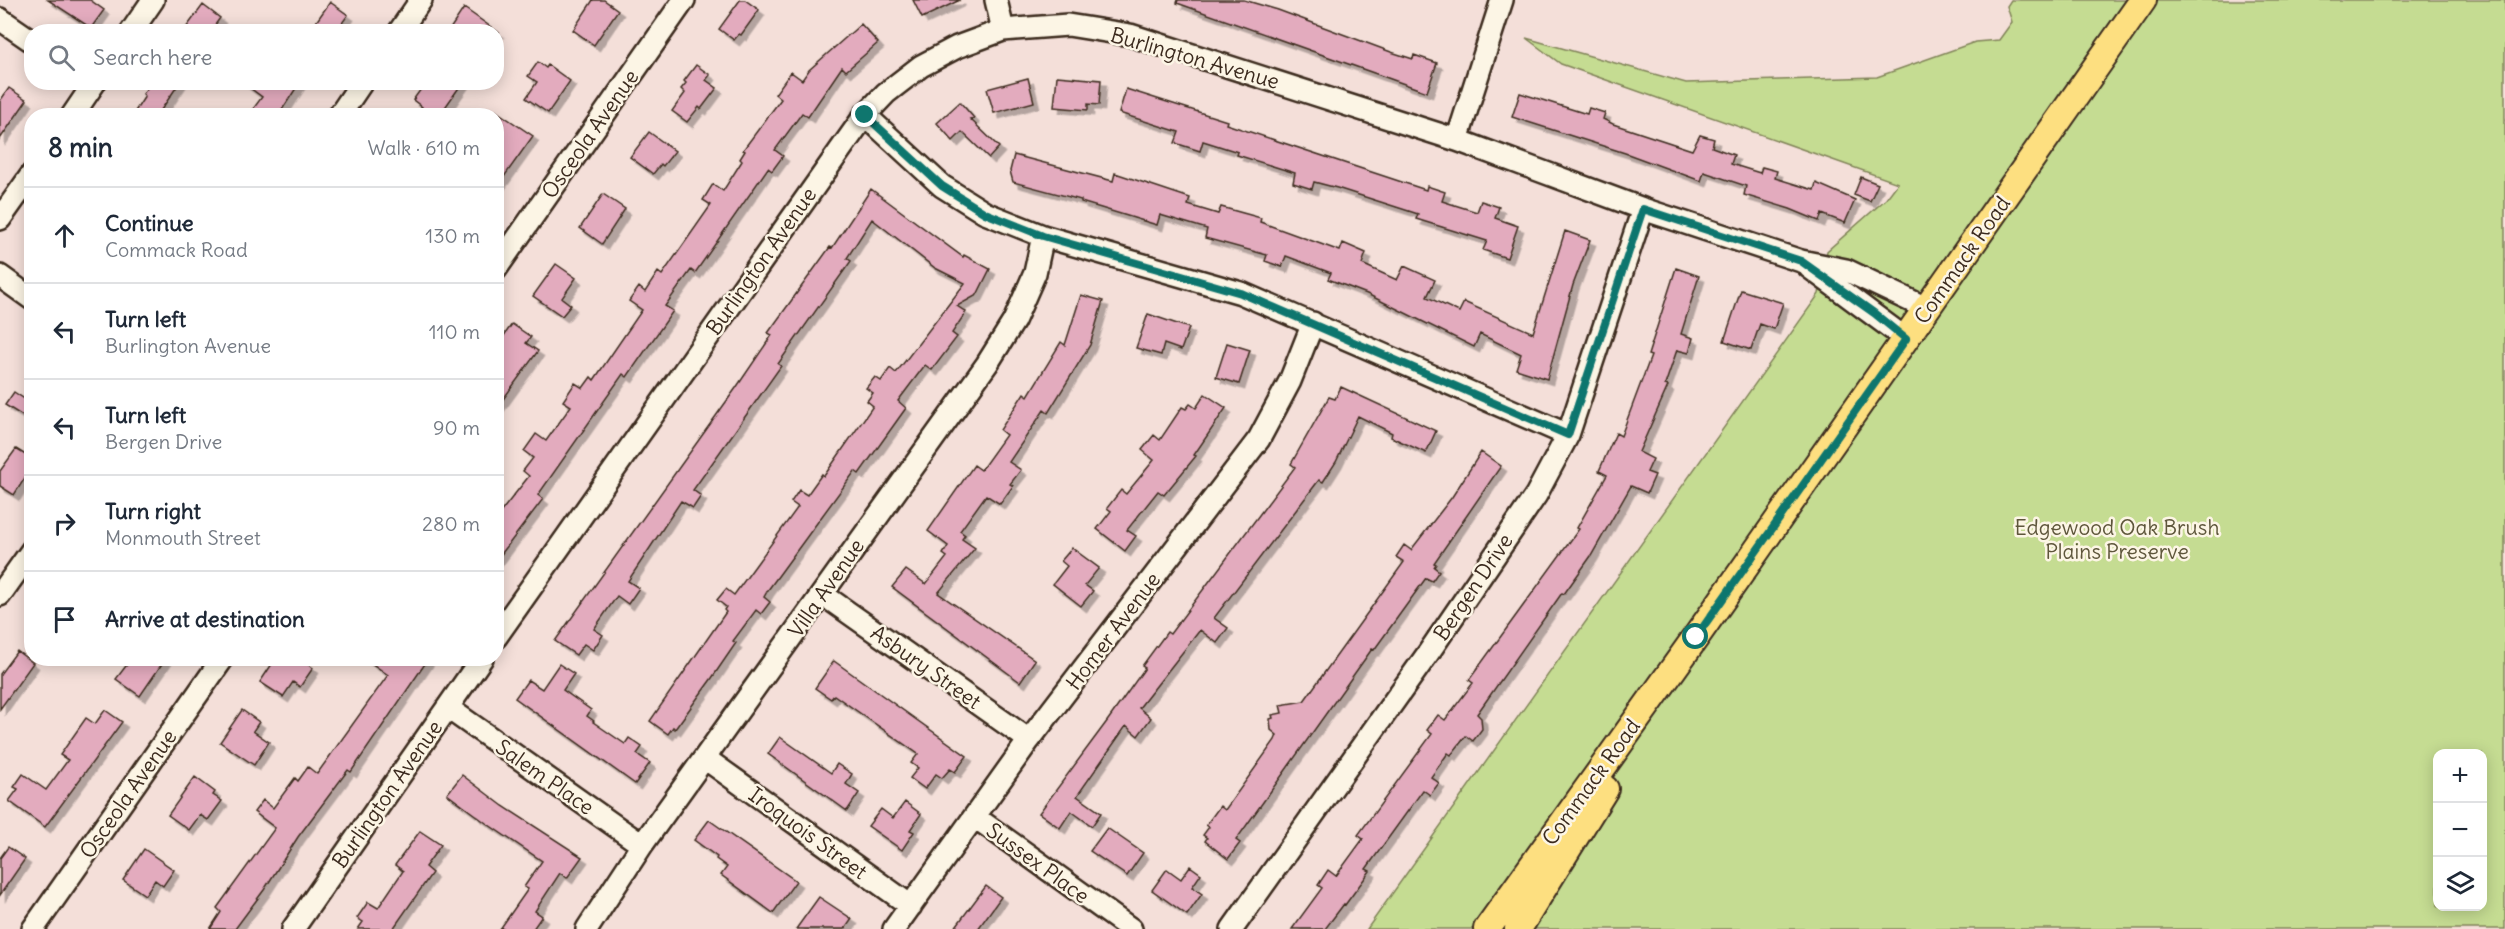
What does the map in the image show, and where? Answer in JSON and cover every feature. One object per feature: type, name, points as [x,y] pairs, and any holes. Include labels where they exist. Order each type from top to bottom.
[{"type":"main road","name":"Commack Road","points":[[1487,929],[1928,309],[2143,0]]},
{"type":"main road","name":"Commack Road","points":[[1518,929],[1696,637]]},
{"type":"street","points":[[136,24],[153,0]]},
{"type":"street","points":[[404,24],[421,0]]},
{"type":"street","name":"Osceola Avenue","points":[[504,258],[684,0]]},
{"type":"street","points":[[996,0],[1003,30]]},
{"type":"street","points":[[1458,140],[1502,0]]},
{"type":"street","points":[[0,19],[24,36]]},
{"type":"street","name":"Burlington Avenue","points":[[504,623],[865,115],[886,93],[921,66],[957,47],[1003,30],[1068,26],[1130,35],[1458,140],[1643,209],[1801,261],[1846,270],[1928,309]]},
{"type":"street","points":[[77,108],[89,90]]},
{"type":"street","points":[[344,108],[357,90]]},
{"type":"street","points":[[865,115],[942,186],[985,213],[1043,236],[1241,293],[1568,435]]},
{"type":"street","points":[[0,219],[24,185]]},
{"type":"street","name":"Bergen Drive","points":[[1232,929],[1436,643],[1536,495],[1568,435],[1643,209]]},
{"type":"street","name":"Villa Avenue","points":[[590,928],[642,845],[998,347],[1014,321],[1035,273],[1043,236]]},
{"type":"street","name":"Burlington Avenue","points":[[1801,261],[1906,339]]},
{"type":"street","points":[[0,276],[24,292]]},
{"type":"street","name":"Homer Avenue","points":[[894,929],[1029,740],[1258,440],[1290,381],[1313,323]]},
{"type":"street","points":[[0,595],[24,561]]},
{"type":"street","name":"Asbury Street","points":[[822,594],[1029,740]]},
{"type":"street","name":"Osceola Avenue","points":[[33,929],[217,666]]},
{"type":"street","name":"Burlington Avenue","points":[[292,929],[477,666]]},
{"type":"street","name":"Salem Place","points":[[448,708],[642,845]]},
{"type":"street","name":"Iroquois Street","points":[[705,759],[911,906]]},
{"type":"street","name":"Sussex Place","points":[[975,817],[1131,929]]},
{"type":"green space","name":"Edgewood Oak Brush Plains Preserve","points":[[2011,0],[2505,0],[2505,929],[1367,929],[1819,294],[1827,251],[1886,199],[1898,183],[1561,64],[1526,38],[1686,83],[1877,77],[1975,42],[1999,40],[2012,22],[2007,6]]},
{"type":"building","points":[[48,0],[90,0],[104,10],[94,24],[85,24]]},
{"type":"building","points":[[593,0],[604,0],[618,10],[594,45],[573,30]]},
{"type":"building","points":[[740,0],[745,0],[759,10],[741,35],[739,34],[734,40],[719,29]]},
{"type":"building","points":[[913,0],[960,0],[922,18]]},
{"type":"building","points":[[1178,0],[1244,0],[1278,10],[1391,52],[1413,59],[1414,55],[1437,63],[1427,92],[1177,3]]},
{"type":"building","points":[[330,2],[348,15],[343,24],[315,24]]},
{"type":"building","points":[[203,5],[220,18],[216,24],[189,24]]},
{"type":"building","points":[[464,8],[487,24],[453,24]]},
{"type":"building","points":[[861,24],[878,43],[846,71],[842,67],[808,117],[802,113],[775,150],[783,156],[772,171],[768,168],[695,273],[691,270],[665,306],[673,311],[627,377],[623,374],[538,495],[543,499],[504,550],[504,508],[529,476],[523,471],[533,458],[524,451],[536,434],[546,441],[571,406],[563,401],[575,383],[583,388],[591,377],[594,380],[642,310],[629,301],[639,287],[645,292],[658,272],[662,275],[711,205],[703,200],[713,184],[723,191],[742,161],[740,159],[745,151],[743,150],[781,99],[775,94],[791,72],[802,80],[809,70]]},
{"type":"building","points":[[538,62],[546,68],[548,65],[570,81],[548,113],[526,98],[537,82],[528,76]]},
{"type":"building","points":[[696,65],[710,75],[706,80],[717,88],[701,109],[699,107],[687,122],[672,111],[685,93],[681,89],[686,83],[684,81]]},
{"type":"building","points":[[1057,76],[1101,80],[1099,105],[1088,104],[1088,110],[1054,107]]},
{"type":"building","points":[[1028,78],[1034,102],[994,113],[987,89]]},
{"type":"building","points":[[9,88],[27,100],[0,139],[0,101]]},
{"type":"building","points":[[1126,89],[1227,121],[1226,124],[1426,190],[1427,186],[1445,192],[1442,201],[1477,212],[1481,201],[1499,207],[1495,218],[1518,226],[1507,258],[1483,250],[1487,241],[1416,219],[1418,214],[1314,182],[1312,189],[1293,183],[1295,173],[1237,155],[1238,152],[1203,141],[1200,151],[1175,143],[1179,132],[1119,113]]},
{"type":"building","points":[[146,90],[175,90],[162,108],[137,108],[145,96],[143,94]]},
{"type":"building","points":[[253,90],[295,90],[283,108],[254,108],[262,97]]},
{"type":"building","points":[[420,90],[457,90],[445,108],[421,108],[413,100]]},
{"type":"building","points":[[1520,93],[1587,114],[1589,108],[1605,113],[1603,119],[1613,124],[1692,150],[1700,135],[1714,139],[1712,147],[1734,155],[1731,164],[1760,173],[1762,167],[1777,171],[1775,178],[1814,190],[1816,183],[1855,200],[1845,223],[1822,214],[1819,221],[1790,209],[1744,195],[1746,186],[1704,172],[1701,181],[1625,153],[1512,117]]},
{"type":"building","points":[[960,102],[974,118],[970,119],[999,147],[989,158],[962,132],[953,141],[937,123]]},
{"type":"building","points":[[504,116],[533,136],[504,177]]},
{"type":"building","points":[[649,132],[675,151],[653,174],[630,157]]},
{"type":"building","points":[[1014,155],[1113,181],[1115,173],[1190,198],[1188,205],[1218,214],[1221,207],[1261,218],[1260,222],[1340,251],[1343,243],[1366,253],[1362,264],[1397,280],[1404,266],[1435,280],[1427,297],[1459,312],[1464,302],[1533,333],[1565,231],[1590,240],[1573,285],[1547,379],[1516,369],[1521,354],[1480,334],[1474,347],[1367,294],[1328,279],[1331,273],[1286,256],[1282,267],[1265,261],[1267,255],[1205,238],[1207,229],[1160,215],[1157,225],[1081,202],[1081,200],[1013,182],[1010,171]]},
{"type":"building","points":[[1861,177],[1878,184],[1870,201],[1854,195]]},
{"type":"building","points":[[871,189],[963,257],[964,255],[990,269],[977,295],[957,306],[966,312],[952,333],[957,337],[932,370],[925,365],[898,401],[906,408],[859,474],[855,471],[768,590],[764,597],[770,602],[761,614],[756,610],[733,641],[736,643],[712,678],[675,729],[673,727],[668,734],[650,721],[726,612],[724,610],[726,607],[717,600],[726,589],[734,595],[798,507],[791,502],[799,490],[807,495],[822,474],[824,476],[873,406],[867,401],[873,393],[866,388],[875,377],[881,381],[890,368],[896,373],[965,283],[935,268],[872,219],[847,258],[851,261],[778,364],[781,366],[693,490],[701,496],[693,508],[681,501],[628,581],[639,588],[628,604],[617,596],[594,629],[603,635],[593,650],[584,644],[576,655],[555,641],[736,388],[772,335],[768,333],[830,247],[832,248]]},
{"type":"building","points":[[603,194],[625,209],[602,244],[580,228]]},
{"type":"building","points":[[556,264],[576,278],[562,298],[571,305],[562,316],[533,296]]},
{"type":"building","points":[[1676,268],[1699,276],[1681,334],[1693,338],[1689,353],[1677,350],[1665,385],[1668,386],[1639,452],[1653,459],[1647,472],[1655,475],[1647,493],[1631,486],[1591,556],[1564,594],[1562,593],[1477,714],[1481,718],[1482,729],[1473,741],[1466,736],[1451,755],[1448,753],[1431,777],[1439,783],[1430,795],[1423,790],[1366,869],[1370,871],[1345,905],[1325,929],[1292,929],[1322,888],[1318,885],[1328,870],[1336,876],[1363,839],[1358,835],[1432,734],[1427,730],[1438,715],[1445,720],[1473,683],[1469,680],[1579,529],[1577,528],[1607,475],[1599,471],[1616,433],[1621,436],[1651,356],[1648,355]]},
{"type":"building","points":[[1741,290],[1783,303],[1774,329],[1760,324],[1751,350],[1724,341]]},
{"type":"building","points":[[1081,295],[1103,301],[1090,345],[1048,413],[1044,410],[1009,462],[1021,470],[1010,484],[1013,486],[1000,504],[986,495],[960,531],[965,535],[962,539],[975,548],[938,593],[1035,660],[1020,682],[892,587],[906,570],[926,584],[947,557],[943,554],[948,546],[928,531],[974,465],[981,470],[1006,435],[1000,430],[1024,393],[1028,396],[1061,342],[1065,345]]},
{"type":"building","points":[[1148,314],[1189,328],[1181,350],[1164,344],[1161,355],[1136,348]]},
{"type":"building","points":[[512,324],[531,337],[526,343],[538,351],[504,398],[504,336]]},
{"type":"building","points":[[1227,343],[1250,350],[1239,384],[1216,377]]},
{"type":"building","points":[[1341,387],[1436,431],[1426,453],[1391,437],[1392,433],[1358,416],[1336,462],[1323,482],[1319,480],[1214,618],[1228,628],[1217,643],[1200,630],[1139,708],[1151,718],[1138,736],[1126,726],[1077,796],[1101,813],[1092,826],[1071,811],[1060,828],[1039,813],[1145,668],[1142,666],[1167,632],[1170,634],[1295,467],[1291,464],[1329,397],[1335,399]]},
{"type":"building","points":[[14,392],[24,399],[24,417],[5,405]]},
{"type":"building","points":[[1205,394],[1226,408],[1194,455],[1196,456],[1164,495],[1158,491],[1127,530],[1136,536],[1125,551],[1097,529],[1111,511],[1107,508],[1121,490],[1126,494],[1154,460],[1142,450],[1154,435],[1160,440],[1182,407],[1186,409],[1190,404],[1196,408]]},
{"type":"building","points":[[16,449],[24,454],[24,479],[14,495],[0,486],[0,471]]},
{"type":"building","points":[[1481,452],[1501,466],[1434,563],[1436,564],[1434,567],[1439,571],[1432,581],[1426,578],[1374,650],[1372,649],[1236,840],[1240,843],[1228,859],[1205,841],[1207,838],[1203,835],[1209,827],[1206,825],[1220,806],[1225,810],[1275,740],[1277,735],[1271,730],[1272,715],[1282,713],[1280,705],[1304,701],[1404,562],[1396,557],[1404,545],[1411,550],[1452,497]]},
{"type":"building","points":[[1072,548],[1099,568],[1085,585],[1093,591],[1081,606],[1053,584],[1067,566],[1061,561]]},
{"type":"building","points":[[17,651],[24,656],[24,666],[31,666],[0,709],[0,674]]},
{"type":"building","points":[[834,661],[967,756],[955,772],[950,769],[942,778],[936,774],[925,789],[910,778],[918,768],[911,763],[918,754],[834,695],[831,699],[815,688]]},
{"type":"building","points":[[559,664],[574,674],[563,690],[591,710],[587,716],[593,722],[625,744],[629,738],[642,747],[637,754],[650,763],[635,784],[515,698],[528,680],[542,689]]},
{"type":"building","points":[[126,666],[161,666],[140,696],[116,679]]},
{"type":"building","points":[[271,666],[310,666],[313,668],[300,687],[293,682],[283,697],[260,682]]},
{"type":"building","points":[[375,666],[424,666],[351,772],[348,770],[298,837],[264,890],[235,929],[210,929],[221,912],[217,908],[275,828],[254,812],[263,800],[273,808],[295,778],[298,781],[308,767],[317,774],[388,675]]},
{"type":"building","points":[[105,710],[122,722],[45,827],[9,801],[18,789],[14,787],[23,774],[46,790],[68,760],[60,755],[86,718],[95,724]]},
{"type":"building","points":[[242,710],[259,722],[253,731],[269,742],[254,765],[220,742]]},
{"type":"building","points":[[780,737],[831,773],[837,764],[852,774],[846,784],[859,793],[847,811],[768,754]]},
{"type":"building","points":[[462,775],[503,806],[582,857],[567,878],[560,873],[535,911],[542,916],[533,929],[500,929],[528,889],[524,887],[542,861],[447,794]]},
{"type":"building","points":[[195,777],[215,792],[213,795],[222,801],[208,820],[200,815],[189,830],[168,815]]},
{"type":"building","points":[[905,802],[921,814],[910,830],[914,832],[902,850],[868,826],[881,809],[893,818]]},
{"type":"building","points":[[709,820],[796,881],[773,913],[721,875],[727,867],[694,840]]},
{"type":"building","points":[[1107,828],[1143,853],[1127,876],[1090,851]]},
{"type":"building","points":[[420,831],[441,845],[425,867],[432,873],[393,929],[358,929],[363,922],[357,918],[368,902],[378,908],[403,871],[395,865]]},
{"type":"building","points":[[8,847],[25,859],[0,895],[0,858]]},
{"type":"building","points":[[144,849],[174,870],[163,886],[155,880],[145,895],[123,880]]},
{"type":"building","points":[[1190,866],[1201,874],[1192,887],[1202,894],[1187,915],[1152,890],[1167,869],[1181,879]]},
{"type":"building","points":[[986,886],[1001,897],[978,929],[954,929]]},
{"type":"building","points":[[819,897],[852,919],[845,929],[796,929]]},
{"type":"route","points":[[865,115],[942,186],[985,213],[1043,236],[1241,293],[1568,435],[1643,209],[1801,261],[1906,339],[1696,637]]}]
